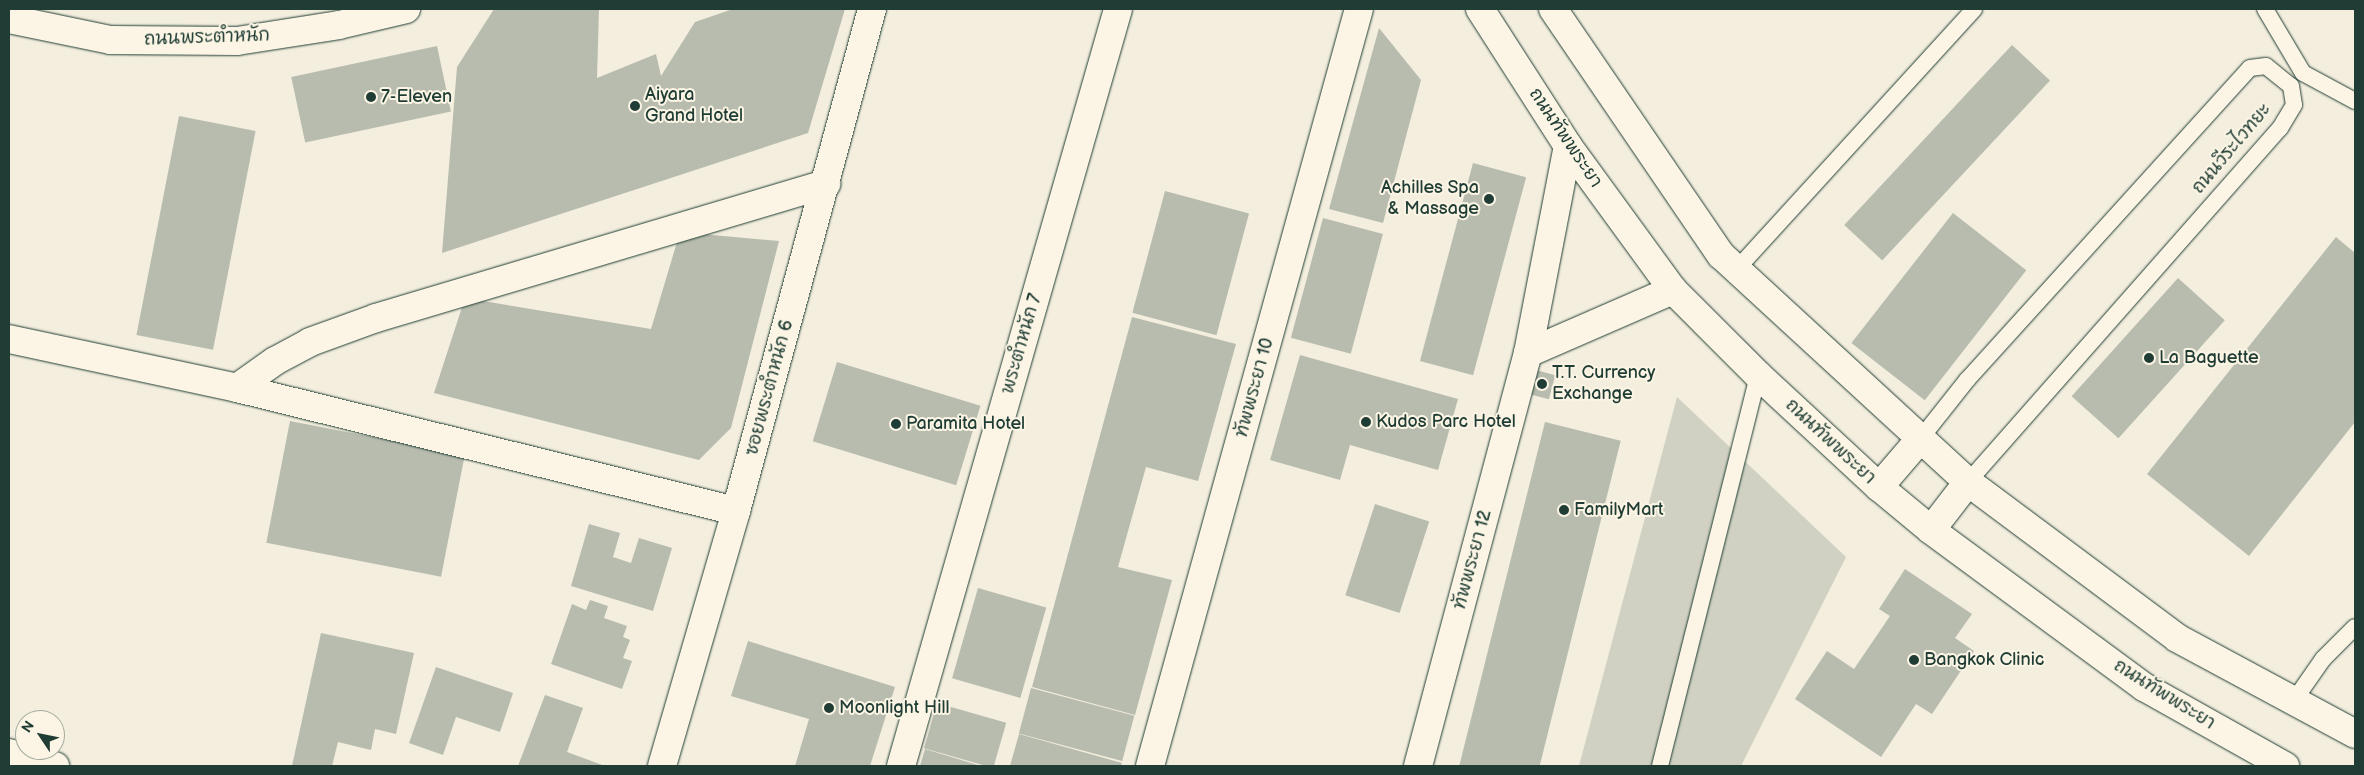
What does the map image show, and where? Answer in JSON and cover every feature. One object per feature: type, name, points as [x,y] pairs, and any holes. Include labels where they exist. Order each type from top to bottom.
[{"type":"street","name":"ถนนพระตำหนัก","points":[[9,19],[110,40],[237,41],[339,25],[406,9]]},
{"type":"street","name":"ซอยพระตำหนัก 6","points":[[662,766],[736,511],[872,9]]},
{"type":"street","name":"พระตำหนัก 7","points":[[901,766],[1118,9]]},
{"type":"street","name":"ทัพพระยา 10","points":[[1150,766],[1359,9]]},
{"type":"street","name":"ถนนทัพพระยา","points":[[1480,9],[1568,146],[1673,290],[1758,375],[1879,487],[1931,530],[2144,687],[2285,766]]},
{"type":"street","points":[[1553,9],[1717,250],[1736,270],[1968,482],[2177,638],[2355,734]]},
{"type":"street","name":"ทัพพระยา 12","points":[[1418,766],[1528,353],[1568,146]]},
{"type":"street","points":[[237,388],[275,361],[310,342],[376,318],[826,184]]},
{"type":"street","points":[[1528,353],[1673,290]]},
{"type":"street","points":[[9,339],[237,388],[736,511]]},
{"type":"street","points":[[1879,487],[1921,438]]},
{"type":"street","points":[[1931,530],[1968,482]]},
{"type":"street","points":[[9,752],[55,766]]},
{"type":"lane","points":[[1736,270],[1974,9]]},
{"type":"lane","points":[[2265,9],[2302,73],[2355,103]]},
{"type":"lane","points":[[1921,438],[1967,380],[2250,68],[2266,66],[2291,86],[2302,73]]},
{"type":"lane","name":"ถนนวีระไวทยะ","points":[[1968,482],[2280,128],[2294,105],[2291,86]]},
{"type":"lane","points":[[1660,766],[1758,375]]},
{"type":"lane","points":[[2293,702],[2323,659],[2355,627]]},
{"type":"shaded area","points":[[1677,397],[1846,557],[1741,766],[1579,766]]},
{"type":"building","name":"Aiyara Grand Hotel","points":[[494,9],[599,9],[597,78],[656,54],[661,76],[695,22],[733,9],[845,9],[808,133],[442,253],[457,67]]},
{"type":"building","points":[[1379,28],[1421,80],[1383,223],[1329,209]]},
{"type":"building","points":[[2012,45],[2050,80],[1882,260],[1844,225]]},
{"type":"building","name":"7-Eleven","points":[[437,46],[451,112],[305,143],[291,77]]},
{"type":"building","points":[[179,116],[256,131],[213,350],[136,335]]},
{"type":"building","points":[[1473,163],[1526,177],[1473,375],[1420,361]]},
{"type":"building","points":[[1165,191],[1249,214],[1216,335],[1132,313]]},
{"type":"building","points":[[1953,213],[2026,270],[1925,400],[1851,343]]},
{"type":"building","points":[[1323,218],[1383,234],[1351,354],[1291,338]]},
{"type":"building","points":[[680,232],[779,241],[731,428],[699,460],[434,393],[465,298],[651,329]]},
{"type":"building","points":[[2336,237],[2355,253],[2355,422],[2249,556],[2147,474]]},
{"type":"building","name":"La Baguette","points":[[2178,278],[2225,320],[2118,438],[2072,396]]},
{"type":"building","points":[[1132,317],[1236,344],[1198,481],[1146,467],[1118,567],[1172,580],[1135,715],[1032,687]]},
{"type":"building","name":"Kudos Parc Hotel","points":[[1300,355],[1458,399],[1438,470],[1350,445],[1340,480],[1270,460]]},
{"type":"building","name":"Paramita Hotel","points":[[837,362],[980,406],[956,485],[813,441]]},
{"type":"building","name":"T.T. Currency Exchange","points":[[1536,370],[1555,375],[1549,399],[1530,394]]},
{"type":"building","points":[[290,421],[465,455],[441,577],[266,543]]},
{"type":"building","points":[[1545,422],[1621,441],[1540,766],[1459,766]]},
{"type":"building","points":[[1375,504],[1429,522],[1400,613],[1345,595]]},
{"type":"building","points":[[589,524],[620,533],[613,557],[631,563],[639,538],[672,548],[653,611],[571,586]]},
{"type":"building","name":"Bangkok Clinic","points":[[1905,569],[1972,614],[1955,638],[1974,651],[1932,714],[1916,704],[1881,757],[1795,699],[1827,651],[1854,669],[1890,616],[1879,609]]},
{"type":"building","points":[[978,588],[1046,608],[1020,698],[952,678]]},
{"type":"building","points":[[590,600],[608,606],[604,618],[627,626],[623,637],[630,640],[623,658],[632,661],[622,689],[551,664],[572,604],[586,610]]},
{"type":"building","points":[[321,633],[414,653],[396,734],[375,729],[371,750],[338,742],[332,766],[292,766]]},
{"type":"building","name":"Moonlight Hill","points":[[748,641],[895,687],[870,766],[795,766],[809,719],[731,696]]},
{"type":"building","points":[[436,667],[513,693],[500,732],[456,717],[443,755],[409,743]]},
{"type":"building","points":[[1031,688],[1134,716],[1122,761],[1019,733]]},
{"type":"building","points":[[545,695],[583,708],[567,752],[605,766],[518,766]]},
{"type":"building","points":[[937,703],[1006,723],[994,766],[986,766],[924,748]]},
{"type":"building","points":[[1019,734],[1122,763],[1121,766],[1010,766]]},
{"type":"building","points":[[925,749],[981,766],[920,766]]},
{"type":"place","name":"7-Eleven","points":[[371,97]]},
{"type":"place","name":"Aiyara Grand Hotel","points":[[635,106]]},
{"type":"place","name":"Achilles Spa & Massage","points":[[1489,199]]},
{"type":"place","name":"La Baguette","points":[[2149,358]]},
{"type":"place","name":"T.T. Currency Exchange","points":[[1542,384]]},
{"type":"place","name":"Kudos Parc Hotel","points":[[1366,422]]},
{"type":"place","name":"Paramita Hotel","points":[[896,424]]},
{"type":"place","name":"FamilyMart","points":[[1564,510]]},
{"type":"place","name":"Bangkok Clinic","points":[[1914,660]]},
{"type":"place","name":"Moonlight Hill","points":[[829,708]]}]
